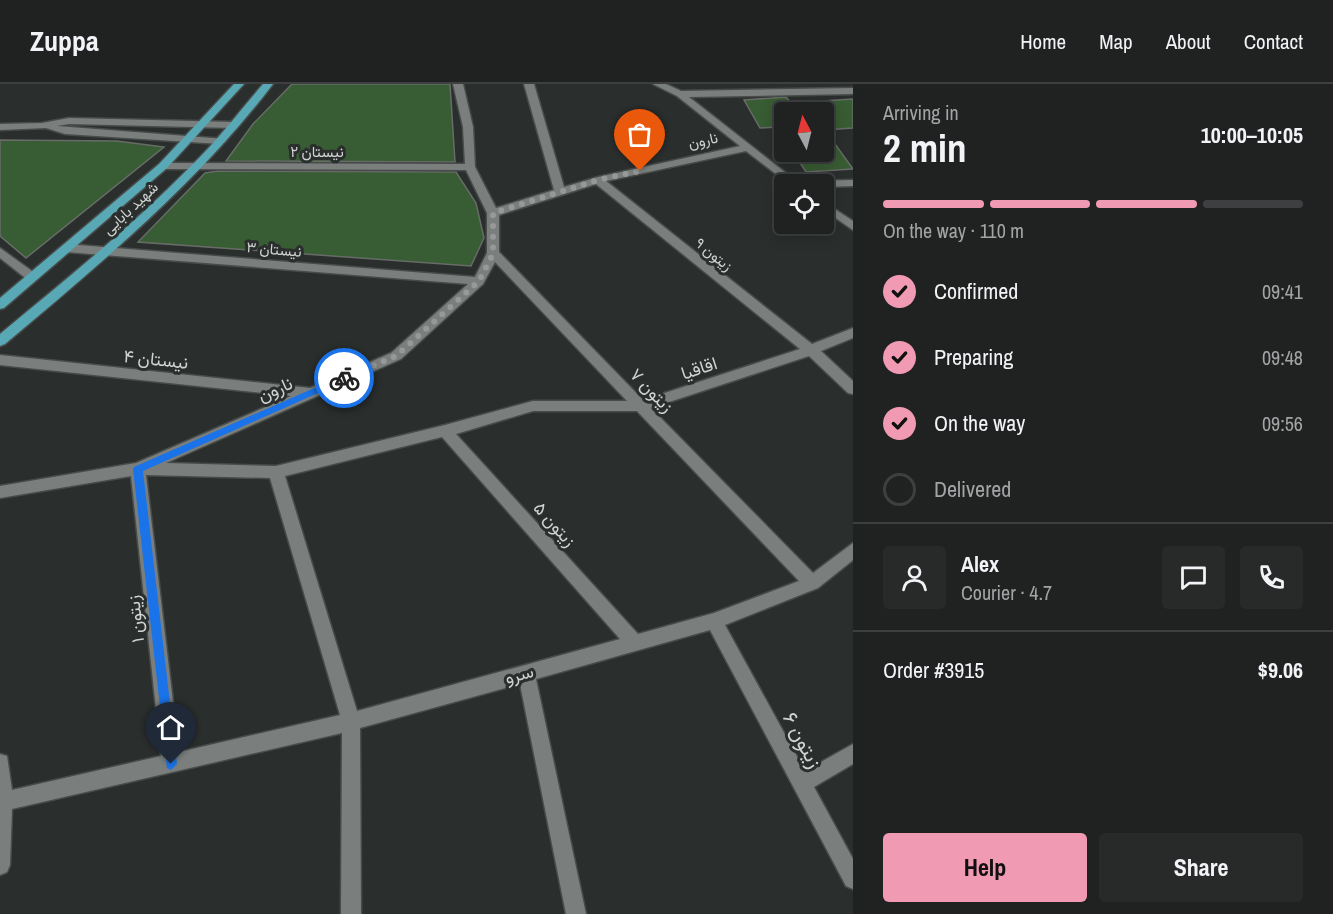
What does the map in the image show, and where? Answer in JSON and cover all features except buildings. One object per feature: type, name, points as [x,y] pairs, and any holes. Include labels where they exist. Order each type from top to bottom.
[{"type":"main road","name":"شهید بابایی","points":[[0,305],[163,166],[204,125],[239,84]]},
{"type":"main road","name":"شهید بابایی","points":[[0,341],[106,251],[197,166],[268,84]]},
{"type":"street","points":[[458,84],[468,127],[470,167],[493,213],[493,254]]},
{"type":"street","points":[[529,84],[561,191]]},
{"type":"street","points":[[658,84],[680,94],[781,174]]},
{"type":"street","points":[[696,84],[701,94]]},
{"type":"street","points":[[680,94],[853,91]]},
{"type":"street","points":[[0,127],[42,126],[69,121],[234,125]]},
{"type":"street","points":[[42,126],[65,131],[221,141]]},
{"type":"street","name":"نارون","points":[[493,213],[598,180],[746,148]]},
{"type":"street","name":"نیستان ۲","points":[[163,166],[470,167]]},
{"type":"street","name":"زیتون ۹","points":[[598,180],[812,351]]},
{"type":"street","points":[[834,183],[853,183]]},
{"type":"street","points":[[834,212],[853,226]]},
{"type":"street","name":"نیستان ۳","points":[[66,248],[479,281]]},
{"type":"street","points":[[0,252],[32,277]]},
{"type":"street","name":"نارون","points":[[138,469],[396,356],[479,281],[493,254]]},
{"type":"street","name":"زیتون ۷","points":[[493,254],[812,583]]},
{"type":"street","name":"اقاقیا","points":[[138,469],[276,472],[445,431],[533,406],[640,406],[812,351],[853,333]]},
{"type":"street","points":[[812,351],[853,389]]},
{"type":"street","name":"نیستان ۴","points":[[0,360],[309,393]]},
{"type":"street","name":"زیتون ۵","points":[[445,431],[636,644]]},
{"type":"street","points":[[0,492],[138,469]]},
{"type":"street","name":"زیتون ۱","points":[[138,469],[171,764]]},
{"type":"street","points":[[276,472],[351,722],[351,914]]},
{"type":"street","name":"سرو","points":[[1,801],[351,722],[526,672],[636,644],[714,621],[812,583],[853,550]]},
{"type":"street","name":"زیتون ۶","points":[[714,621],[853,879]]},
{"type":"street","points":[[526,672],[576,914]]},
{"type":"street","points":[[802,784],[853,753]]},
{"type":"street","points":[[0,763],[0,865]]},
{"type":"way so far","points":[[344,378],[396,356],[479,281],[493,254],[493,213],[598,180],[640,171]]},
{"type":"route","points":[[171,764],[138,469],[344,378]]}]
